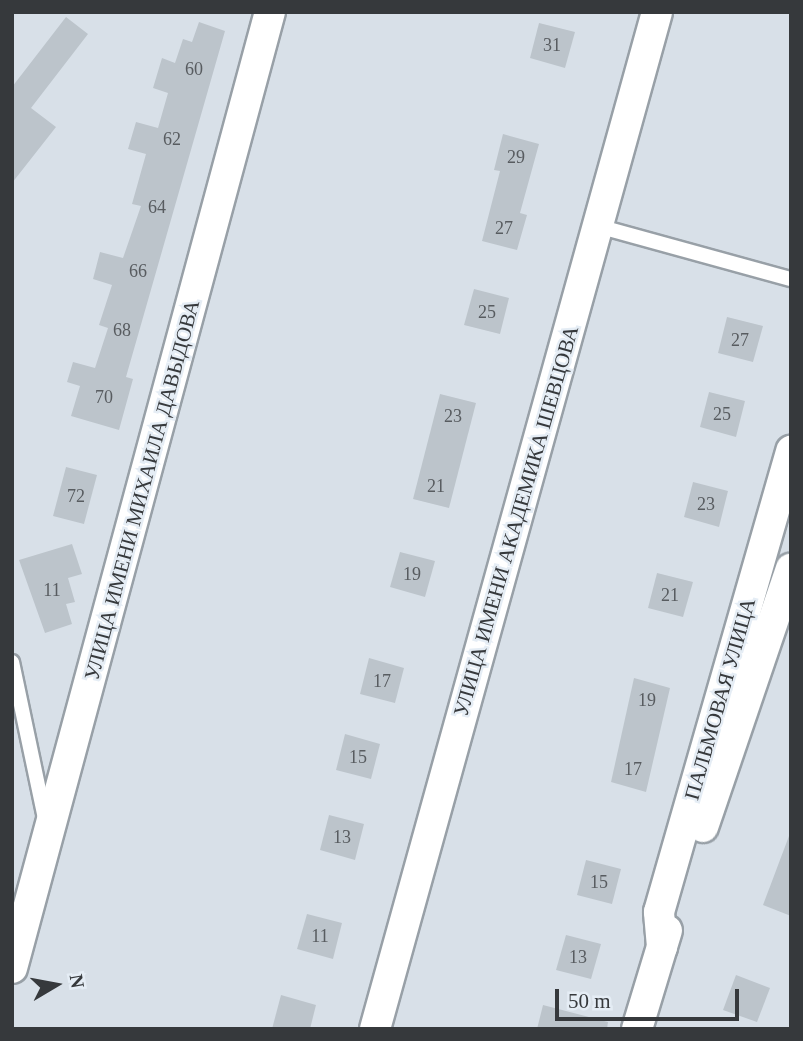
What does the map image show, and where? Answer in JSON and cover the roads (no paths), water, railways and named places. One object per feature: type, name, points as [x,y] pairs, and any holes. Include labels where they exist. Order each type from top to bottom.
[{"type":"street","name":"УЛИЦА ИМЕНИ МИХАИЛА ДАВЫДОВА","points":[[12,968],[270,12]]},
{"type":"street","name":"УЛИЦА ИМЕНИ АКАДЕМИКА ШЕВЦОВА","points":[[375,1029],[657,12]]},
{"type":"street","name":"ПАЛЬМОВАЯ УЛИЦА","points":[[662,947],[659,912],[791,451]]},
{"type":"street","name":"ПАЛЬМОВАЯ УЛИЦА","points":[[637,1029],[662,947],[791,569]]},
{"type":"lane","points":[[598,226],[791,279]]},
{"type":"lane","points":[[12,662],[49,836]]}]
